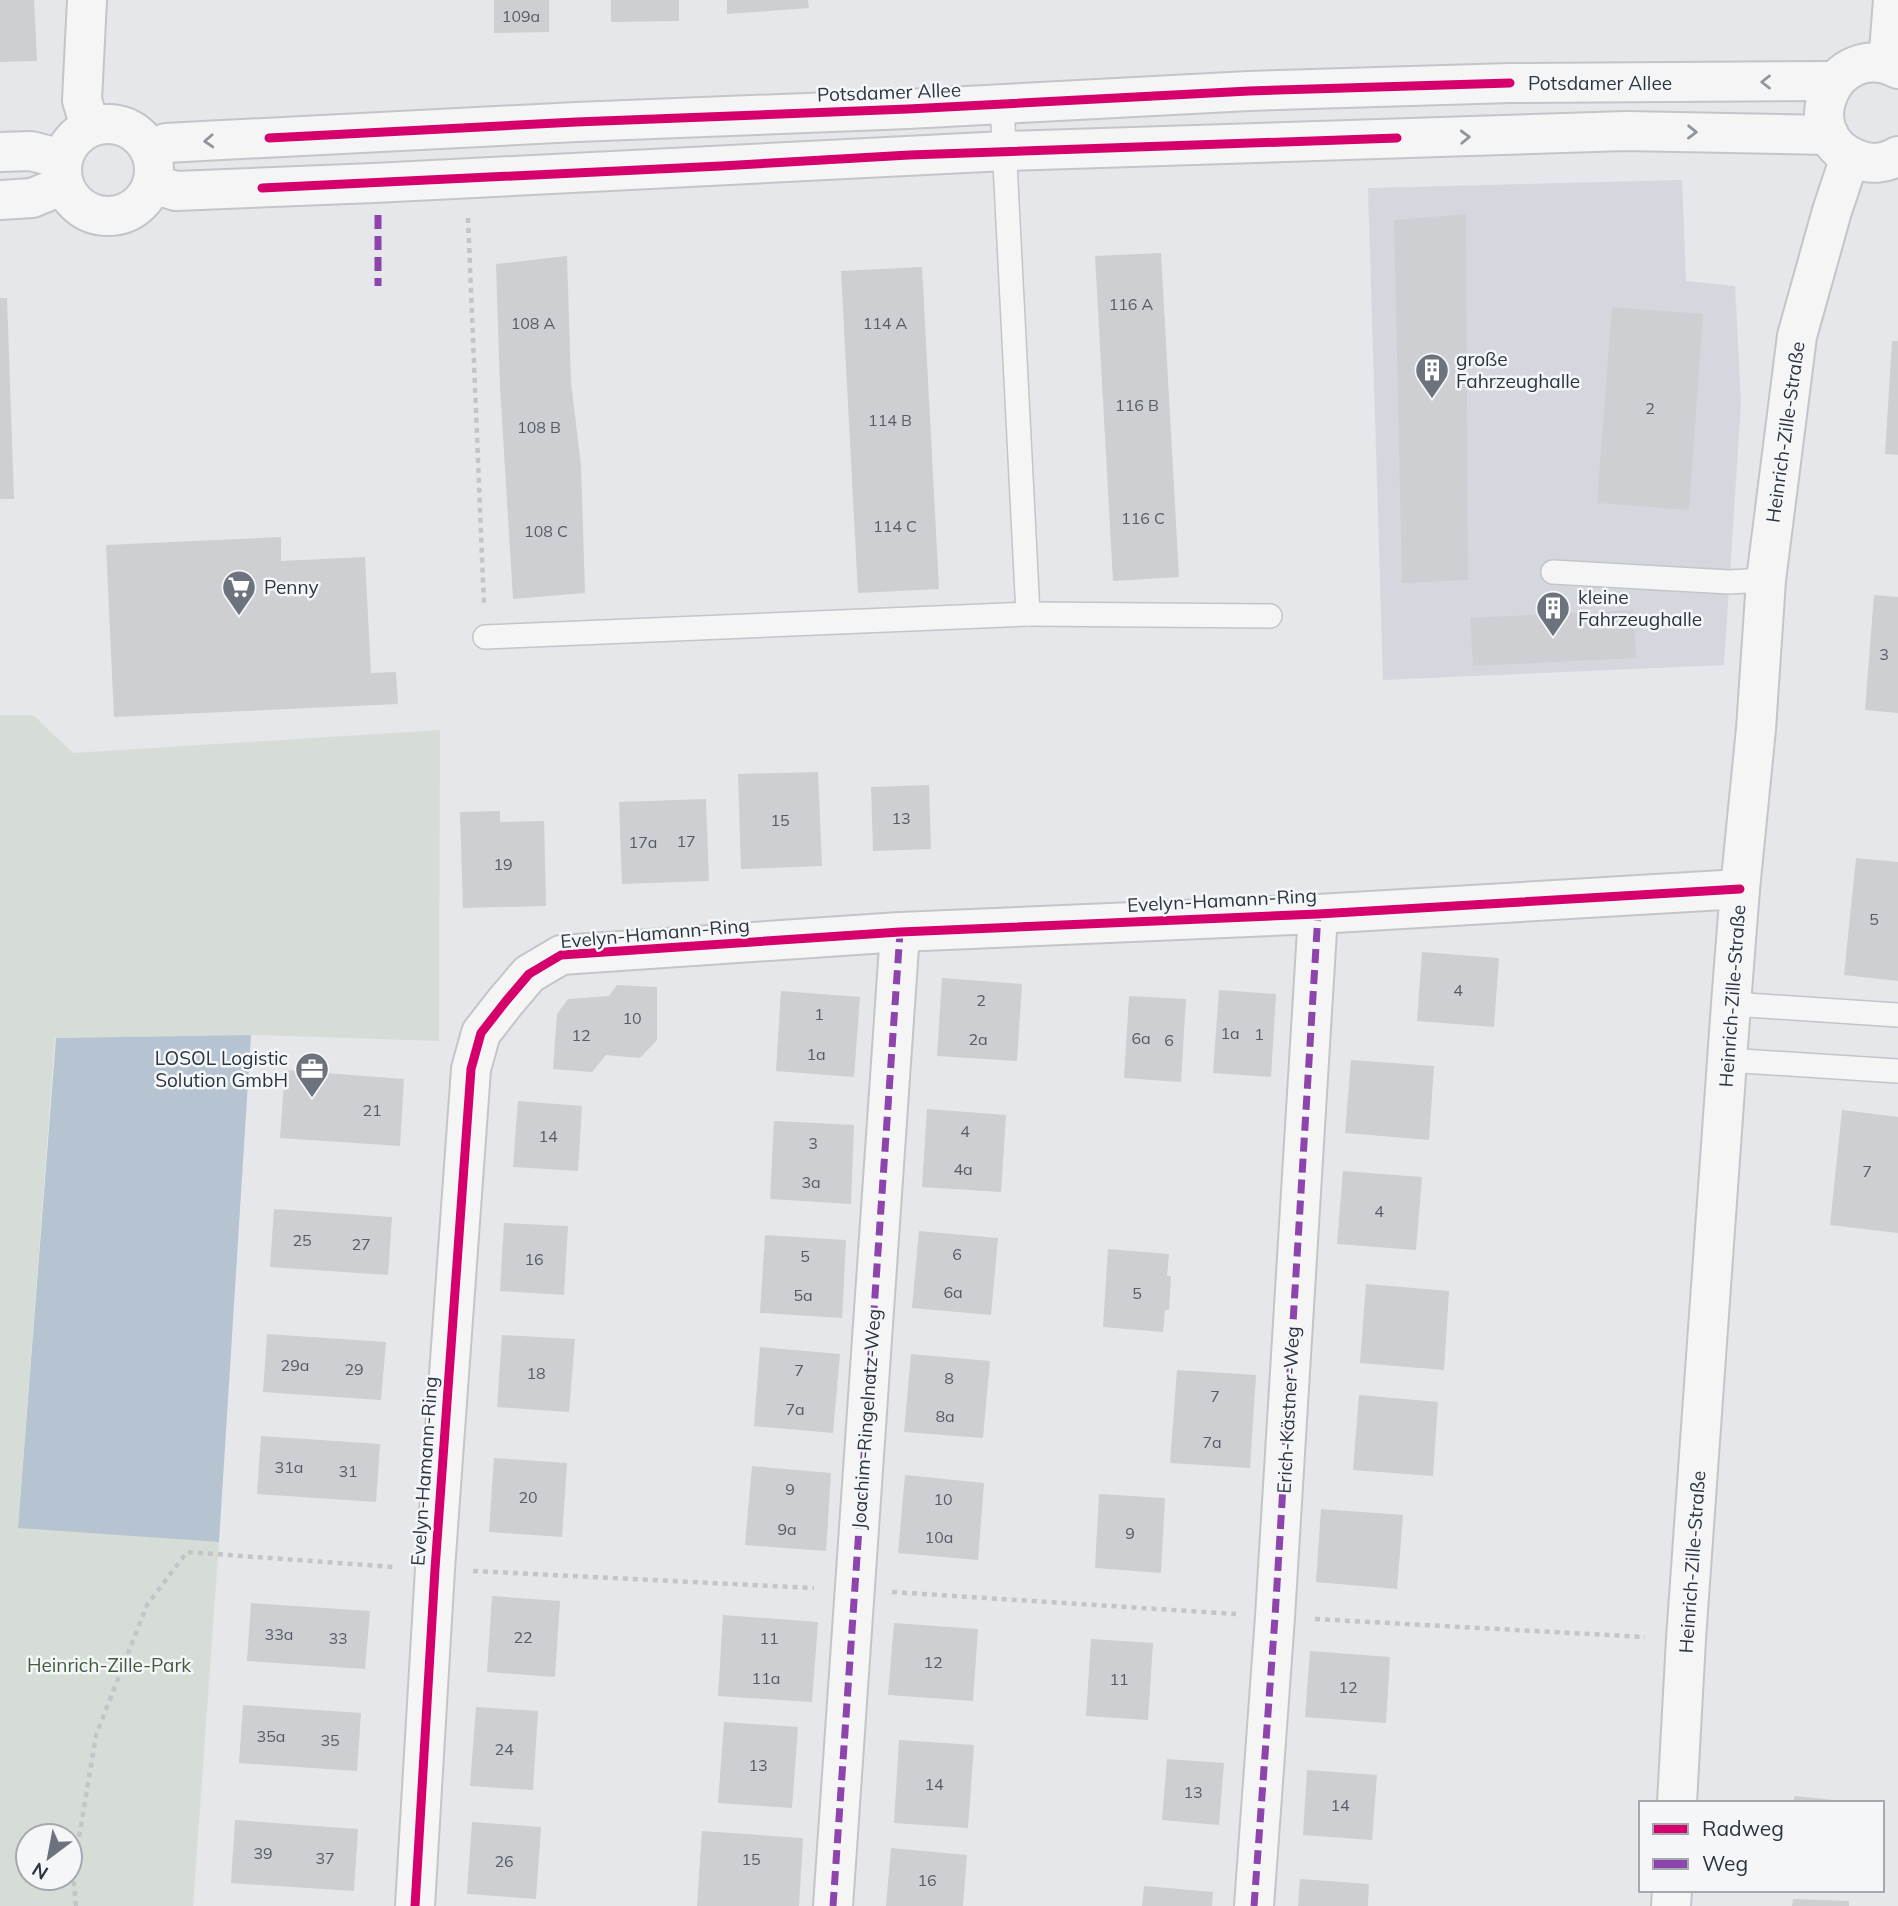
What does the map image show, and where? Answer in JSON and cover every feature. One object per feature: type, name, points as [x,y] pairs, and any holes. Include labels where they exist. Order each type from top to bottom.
[{"type":"street","points":[[87,0],[82,100],[90,127]]},
{"type":"street","points":[[1893,0],[1893,66],[1874,62],[1846,71],[1834,81],[1828,94],[1824,121],[1839,146],[1864,162],[1878,163],[1898,156]]},
{"type":"street","name":"Potsdamer Allee","points":[[151,167],[166,143],[563,122],[1249,91],[1496,84],[1834,81]]},
{"type":"street","points":[[151,167],[141,202],[115,216],[88,212],[80,207],[73,201],[63,172],[67,147],[74,137],[90,127],[107,123],[124,127],[139,136],[151,167],[176,191],[1005,151],[1626,131],[1839,146]]},
{"type":"street","name":"Heinrich-Zille-Straße","points":[[1676,1801],[1731,1004],[1756,729],[1766,580],[1797,336],[1832,211],[1839,146]]},
{"type":"street","points":[[0,152],[32,151],[63,172]]},
{"type":"street","points":[[0,200],[32,198],[63,172]]},
{"type":"street","name":"Evelyn-Hamann-Ring","points":[[415,1906],[435,1569],[471,1069],[481,1032],[529,974],[561,955],[900,932],[1318,914],[1740,889]]},
{"type":"street","name":"Erich-Kästner-Weg","points":[[1254,1906],[1275,1617],[1318,914]]},
{"type":"street","name":"Joachim-Ringelnatz-Weg","points":[[833,1906],[900,932]]},
{"type":"lane","points":[[1002,104],[1028,614]]},
{"type":"lane","points":[[1553,572],[1728,582],[1766,580]]},
{"type":"lane","points":[[485,637],[1028,614],[1270,616]]},
{"type":"lane","points":[[1731,1004],[1898,1015]]},
{"type":"lane","points":[[1727,1060],[1898,1071]]},
{"type":"path","points":[[467,212],[485,637]]},
{"type":"path","points":[[76,1906],[73,1874],[96,1735],[147,1605],[187,1552],[435,1569],[854,1590],[1275,1617],[1686,1639]]},
{"type":"shaded area","points":[[1682,180],[1686,281],[1735,286],[1741,403],[1724,665],[1383,680],[1368,188]]},
{"type":"green space","name":"Heinrich-Zille-Park","points":[[0,715],[33,715],[73,753],[440,730],[439,1041],[251,1035],[55,1038],[18,1527],[219,1542],[193,1906],[0,1906]]},
{"type":"water","points":[[251,1035],[219,1542],[18,1528],[56,1038]]},
{"type":"building","points":[[0,0],[34,0],[37,61],[0,62]]},
{"type":"building","points":[[494,0],[549,0],[549,32],[494,33]]},
{"type":"building","points":[[611,0],[679,0],[679,21],[611,22]]},
{"type":"building","points":[[727,0],[808,0],[809,8],[727,14]]},
{"type":"building","name":"große Fahrzeughalle","points":[[1466,214],[1468,580],[1402,583],[1394,220]]},
{"type":"building","points":[[1161,253],[1179,577],[1113,581],[1095,256]]},
{"type":"building","points":[[567,256],[571,382],[581,466],[585,593],[513,599],[500,387],[496,264]]},
{"type":"building","points":[[922,267],[939,589],[858,593],[841,271]]},
{"type":"building","points":[[0,298],[7,298],[14,499],[0,499]]},
{"type":"building","points":[[1612,307],[1703,314],[1689,510],[1597,503]]},
{"type":"building","points":[[1892,341],[1898,341],[1898,455],[1885,454]]},
{"type":"building","name":"Penny","points":[[281,537],[281,561],[365,557],[371,673],[396,672],[398,704],[114,717],[106,545]]},
{"type":"building","points":[[1874,595],[1898,597],[1898,713],[1865,710]]},
{"type":"building","name":"kleine Fahrzeughalle","points":[[1634,610],[1636,658],[1473,666],[1470,618]]},
{"type":"building","points":[[818,772],[822,866],[741,869],[738,774]]},
{"type":"building","points":[[929,785],[931,849],[873,851],[871,787]]},
{"type":"building","points":[[706,799],[709,881],[622,884],[619,802]]},
{"type":"building","points":[[500,811],[500,822],[544,821],[546,906],[463,908],[460,812]]},
{"type":"building","points":[[1856,858],[1898,862],[1898,981],[1844,975]]},
{"type":"building","points":[[1422,952],[1499,958],[1494,1027],[1417,1021]]},
{"type":"building","points":[[942,978],[1022,984],[1017,1061],[937,1056]]},
{"type":"building","points":[[617,985],[657,987],[657,1040],[640,1058],[606,1055],[592,1072],[553,1069],[557,1014],[568,999],[609,996]]},
{"type":"building","points":[[1219,990],[1276,994],[1271,1077],[1213,1073]]},
{"type":"building","points":[[781,991],[860,997],[854,1077],[776,1071]]},
{"type":"building","points":[[1129,996],[1186,999],[1181,1082],[1124,1078]]},
{"type":"building","points":[[1351,1060],[1434,1066],[1429,1140],[1345,1133]]},
{"type":"building","points":[[285,1070],[404,1079],[400,1146],[280,1138]]},
{"type":"building","points":[[518,1101],[582,1106],[578,1171],[513,1167]]},
{"type":"building","points":[[927,1109],[1006,1115],[1001,1192],[922,1187]]},
{"type":"building","points":[[1842,1110],[1898,1117],[1898,1233],[1830,1225]]},
{"type":"building","points":[[774,1121],[854,1125],[851,1204],[770,1199]]},
{"type":"building","points":[[1343,1171],[1422,1177],[1416,1250],[1337,1244]]},
{"type":"building","points":[[274,1209],[392,1217],[388,1275],[270,1267]]},
{"type":"building","points":[[504,1223],[568,1226],[564,1295],[500,1291]]},
{"type":"building","points":[[919,1231],[998,1238],[991,1315],[912,1308]]},
{"type":"building","points":[[765,1235],[846,1240],[842,1318],[760,1313]]},
{"type":"building","points":[[1108,1249],[1169,1254],[1169,1310],[1165,1310],[1163,1332],[1103,1327]]},
{"type":"building","points":[[1366,1284],[1449,1291],[1444,1370],[1360,1363]]},
{"type":"building","points":[[267,1334],[386,1342],[381,1400],[263,1392]]},
{"type":"building","points":[[502,1335],[575,1339],[569,1412],[497,1407]]},
{"type":"building","points":[[760,1347],[840,1354],[833,1433],[754,1426]]},
{"type":"building","points":[[911,1354],[990,1361],[983,1438],[904,1432]]},
{"type":"building","points":[[1177,1370],[1256,1375],[1250,1468],[1170,1463]]},
{"type":"building","points":[[1359,1395],[1438,1402],[1433,1476],[1353,1470]]},
{"type":"building","points":[[261,1436],[380,1444],[376,1502],[257,1494]]},
{"type":"building","points":[[494,1458],[567,1463],[562,1537],[489,1532]]},
{"type":"building","points":[[752,1466],[831,1473],[826,1551],[745,1545]]},
{"type":"building","points":[[905,1475],[984,1483],[978,1560],[898,1553]]},
{"type":"building","points":[[1099,1494],[1165,1498],[1161,1573],[1095,1568]]},
{"type":"building","points":[[1321,1509],[1403,1515],[1397,1589],[1316,1582]]},
{"type":"building","points":[[492,1596],[560,1601],[555,1677],[487,1672]]},
{"type":"building","points":[[251,1603],[370,1611],[365,1669],[247,1661]]},
{"type":"building","points":[[723,1615],[818,1622],[812,1702],[718,1696]]},
{"type":"building","points":[[894,1623],[978,1629],[973,1701],[888,1695]]},
{"type":"building","points":[[1091,1639],[1153,1643],[1148,1720],[1086,1716]]},
{"type":"building","points":[[1310,1651],[1390,1657],[1386,1723],[1305,1717]]},
{"type":"building","points":[[243,1705],[361,1713],[357,1771],[239,1763]]},
{"type":"building","points":[[476,1707],[538,1711],[533,1790],[470,1786]]},
{"type":"building","points":[[724,1722],[798,1727],[792,1808],[718,1803]]},
{"type":"building","points":[[899,1740],[974,1745],[968,1828],[894,1823]]},
{"type":"building","points":[[1167,1759],[1224,1763],[1219,1825],[1162,1820]]},
{"type":"building","points":[[1307,1770],[1377,1775],[1372,1840],[1303,1835]]},
{"type":"building","points":[[1794,1796],[1845,1801],[1794,1801]]},
{"type":"building","points":[[235,1820],[358,1829],[354,1891],[231,1883]]},
{"type":"building","points":[[472,1822],[541,1827],[536,1899],[467,1894]]},
{"type":"building","points":[[702,1831],[803,1838],[799,1906],[697,1906]]},
{"type":"building","points":[[891,1848],[967,1855],[963,1906],[886,1906]]},
{"type":"building","points":[[1300,1879],[1369,1884],[1368,1906],[1298,1906]]},
{"type":"building","points":[[1144,1886],[1213,1892],[1212,1906],[1142,1906]]},
{"type":"building","points":[[1793,1899],[1849,1901],[1849,1906],[1792,1906]]},
{"type":"marked path","points":[[378,215],[378,286]]},
{"type":"marked path","points":[[1254,1906],[1275,1617],[1318,914]]},
{"type":"marked path","points":[[833,1906],[900,932]]},
{"type":"cycle path","points":[[269,138],[1249,91],[1510,83]]},
{"type":"cycle path","points":[[262,188],[909,155],[1397,138]]},
{"type":"cycle path","points":[[415,1906],[435,1569],[471,1069],[481,1033],[529,974],[561,955],[900,932],[1318,914],[1740,889]]},
{"type":"place","name":"große Fahrzeughalle","points":[[1432,400]]},
{"type":"place","name":"Penny","points":[[239,617]]},
{"type":"place","name":"kleine Fahrzeughalle","points":[[1553,638]]},
{"type":"place","name":"LOSOL Logistic Solution GmbH","points":[[312,1099]]}]
